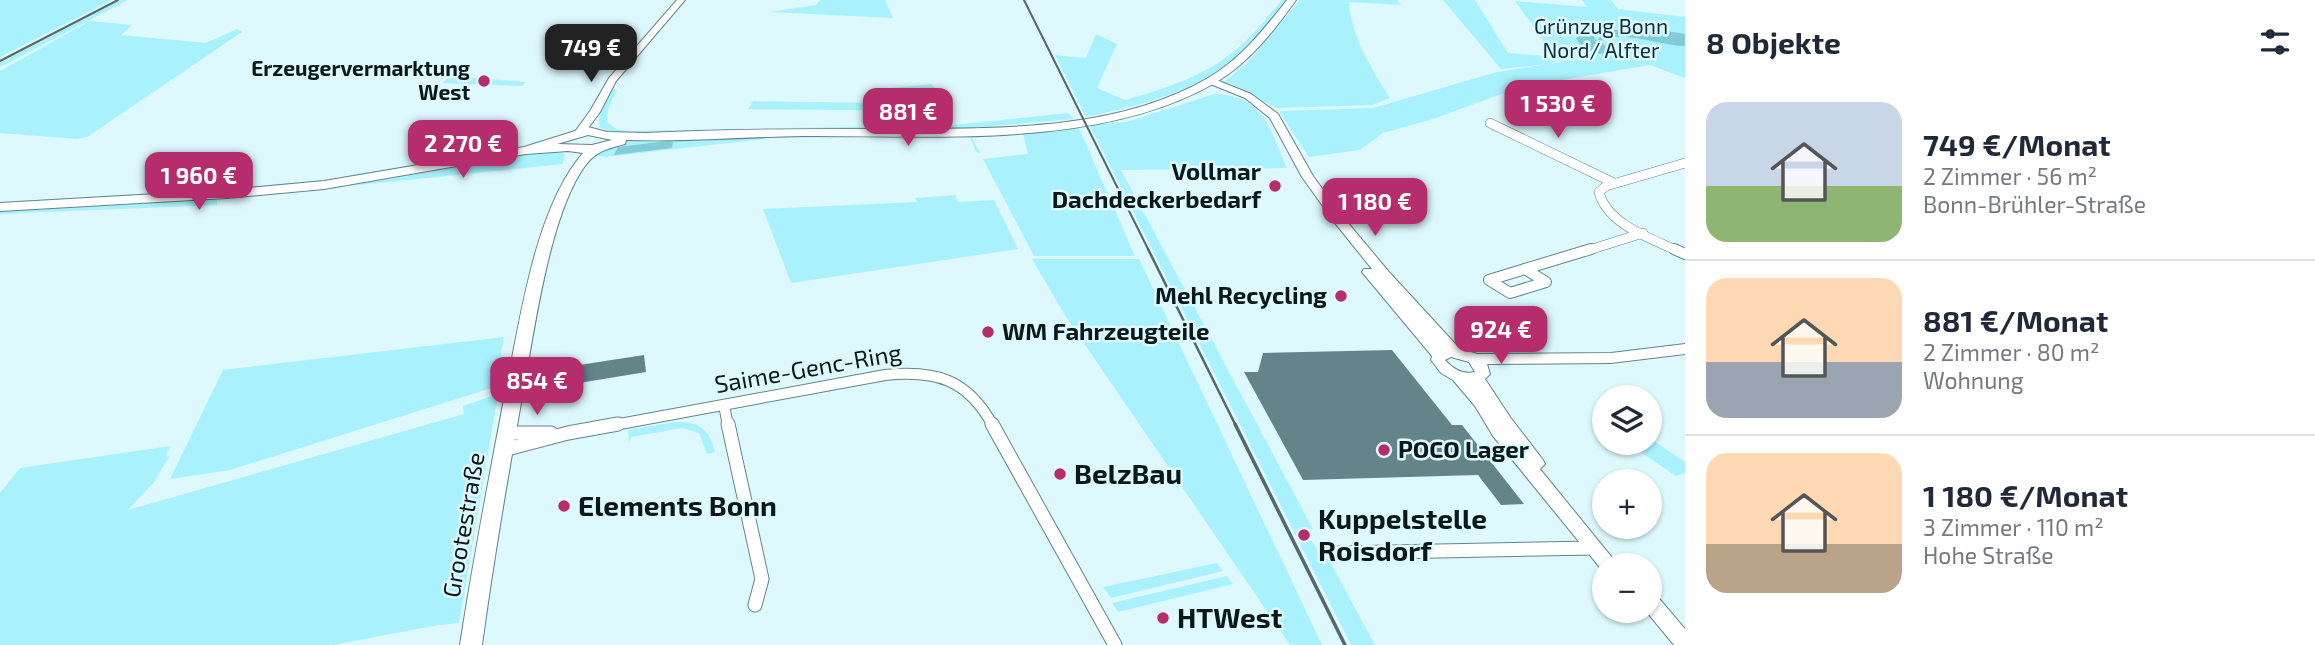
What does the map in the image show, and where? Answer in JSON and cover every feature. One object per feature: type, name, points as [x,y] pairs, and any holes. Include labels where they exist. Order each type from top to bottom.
[{"type":"main road","points":[[0,207],[227,194],[324,185],[603,137],[943,131],[1038,126],[1135,110],[1163,102],[1208,82],[1238,63],[1292,0]]},
{"type":"main road","points":[[526,150],[551,148],[573,141],[593,149],[603,137]]},
{"type":"main road","name":"Grootestraße","points":[[573,141],[576,153],[575,172]]},
{"type":"main road","name":"Grootestraße","points":[[471,645],[504,442],[539,272],[556,215],[575,172],[593,149]]},
{"type":"street","points":[[573,141],[596,112],[612,80],[681,0]]},
{"type":"street","points":[[1208,82],[1266,108],[1274,116],[1303,173],[1447,353],[1473,371],[1504,421],[1610,553]]},
{"type":"street","points":[[596,112],[603,137]]},
{"type":"street","points":[[1490,123],[1614,183]]},
{"type":"street","points":[[1684,164],[1614,183],[1599,192],[1600,202],[1618,219],[1685,254]]},
{"type":"street","points":[[1525,269],[1643,233]]},
{"type":"street","points":[[1473,371],[1685,349]]},
{"type":"street","points":[[1447,353],[1438,360],[1443,367],[1473,371],[1629,364],[1685,356]]},
{"type":"street","points":[[1473,371],[1480,402],[1499,432],[1598,553]]},
{"type":"street","name":"Saime-Genc-Ring","points":[[504,442],[568,433],[885,375],[920,372],[936,375],[969,390],[984,407],[1115,645]]},
{"type":"street","points":[[724,405],[762,579],[755,605]]},
{"type":"street","points":[[1338,553],[1594,548]]},
{"type":"street","points":[[1662,616],[1685,644]]},
{"type":"street","points":[[1657,623],[1675,645]]},
{"type":"green space","points":[[0,0],[112,0],[0,57]]},
{"type":"green space","points":[[120,0],[128,0],[0,67],[0,63]]},
{"type":"green space","points":[[820,0],[885,0],[893,18],[769,12],[816,5]]},
{"type":"green space","points":[[1282,0],[1286,0],[1255,38],[1227,64],[1190,86],[1128,107],[1086,117],[1055,55],[1086,58],[1096,34],[1117,44],[1097,88],[1125,100],[1198,74],[1226,58],[1244,43]]},
{"type":"green space","points":[[1300,0],[1397,0],[1401,5],[1349,2],[1358,40],[1390,98],[1372,105],[1276,108],[1224,82],[1248,62]]},
{"type":"green space","name":"Grünzug Bonn Nord/ Alfter","points":[[1443,0],[1475,0],[1508,53],[1555,57],[1515,1],[1587,7],[1582,0],[1611,0],[1618,9],[1685,17],[1685,78],[1650,65],[1521,87],[1433,119],[1383,133],[1360,150],[1309,157],[1279,111],[1373,108],[1497,72],[1547,64],[1501,69]]},
{"type":"green space","points":[[90,21],[132,25],[121,35],[206,43],[237,29],[242,32],[87,137],[78,139],[0,133],[0,71]]},
{"type":"green space","points":[[451,76],[526,82],[522,86],[442,83]]},
{"type":"green space","points":[[932,84],[950,111],[748,109],[753,101],[882,103],[882,89]]},
{"type":"green space","points":[[612,88],[617,90],[608,110],[607,122],[616,129],[627,131],[953,125],[1068,113],[1074,119],[971,128],[613,134],[601,128],[599,123],[603,102]]},
{"type":"green space","points":[[1214,94],[1231,96],[1255,108],[1270,128],[1287,168],[1121,170],[1313,529],[1298,530],[1303,540],[1311,540],[1321,555],[1328,558],[1375,645],[1351,645],[1089,124],[1127,122]]},
{"type":"green space","points":[[1078,126],[1135,256],[1034,256],[983,159],[1028,154],[1023,134],[972,138],[980,153],[976,152],[970,137]]},
{"type":"green space","points":[[956,133],[965,136],[773,138],[605,157],[589,155],[619,143],[666,138]]},
{"type":"green space","points":[[552,149],[565,154],[563,164],[231,198],[350,184]]},
{"type":"green space","points":[[357,177],[243,190],[0,205],[0,202],[207,190]]},
{"type":"green space","points":[[955,195],[958,202],[994,200],[1018,249],[791,283],[763,209],[917,202],[915,198]]},
{"type":"green space","points":[[217,198],[217,205],[0,214],[0,210]]},
{"type":"green space","points":[[1032,259],[1139,259],[1322,645],[1290,645],[1066,317]]},
{"type":"green space","points":[[504,337],[495,387],[230,470],[170,479],[223,370]]},
{"type":"green space","points":[[498,394],[459,623],[333,645],[0,645],[0,493],[20,468],[170,446],[166,455],[169,457],[154,482],[128,510],[464,414],[463,406]]},
{"type":"green space","points":[[675,422],[691,423],[702,428],[710,437],[715,452],[707,454],[699,433],[682,428],[631,437],[629,442],[628,430]]},
{"type":"green space","points":[[1662,446],[1685,462],[1685,473],[1676,476],[1645,455],[1662,455]]},
{"type":"green space","points":[[1217,563],[1223,571],[1111,598],[1103,587]]},
{"type":"green space","points":[[1227,576],[1233,584],[1118,612],[1112,603]]},
{"type":"shaded area","points":[[1589,29],[1600,31],[1594,38],[1597,41],[1604,31],[1610,30],[1661,30],[1685,34],[1685,46],[1619,37],[1601,41],[1606,47],[1606,53],[1597,53],[1585,48],[1576,38]]},
{"type":"shaded area","points":[[673,142],[672,148],[614,155],[618,147]]},
{"type":"building","name":"POCO Lager","points":[[1392,350],[1452,425],[1462,425],[1524,504],[1501,505],[1478,475],[1303,480],[1244,372],[1258,372],[1263,353]]},
{"type":"building","points":[[644,355],[646,372],[561,386],[560,368]]},
{"type":"tram line","points":[[0,61],[118,0]]},
{"type":"railway","points":[[1024,0],[1149,251]]},
{"type":"railway","points":[[1148,249],[1236,426]]},
{"type":"railway","points":[[1235,424],[1345,645]]},
{"type":"place","name":"Erzeugervermarktung West","points":[[484,81]]},
{"type":"place","name":"Vollmar Dachdeckerbedarf","points":[[1275,186]]},
{"type":"place","name":"Mehl Recycling","points":[[1341,296]]},
{"type":"place","name":"WM Fahrzeugteile","points":[[988,332]]},
{"type":"place","name":"POCO Lager","points":[[1384,450]]},
{"type":"place","name":"BelzBau","points":[[1060,474]]},
{"type":"place","name":"Elements Bonn","points":[[564,506]]},
{"type":"place","name":"Kuppelstelle Roisdorf","points":[[1304,535]]},
{"type":"place","name":"HTWest","points":[[1163,618]]}]
